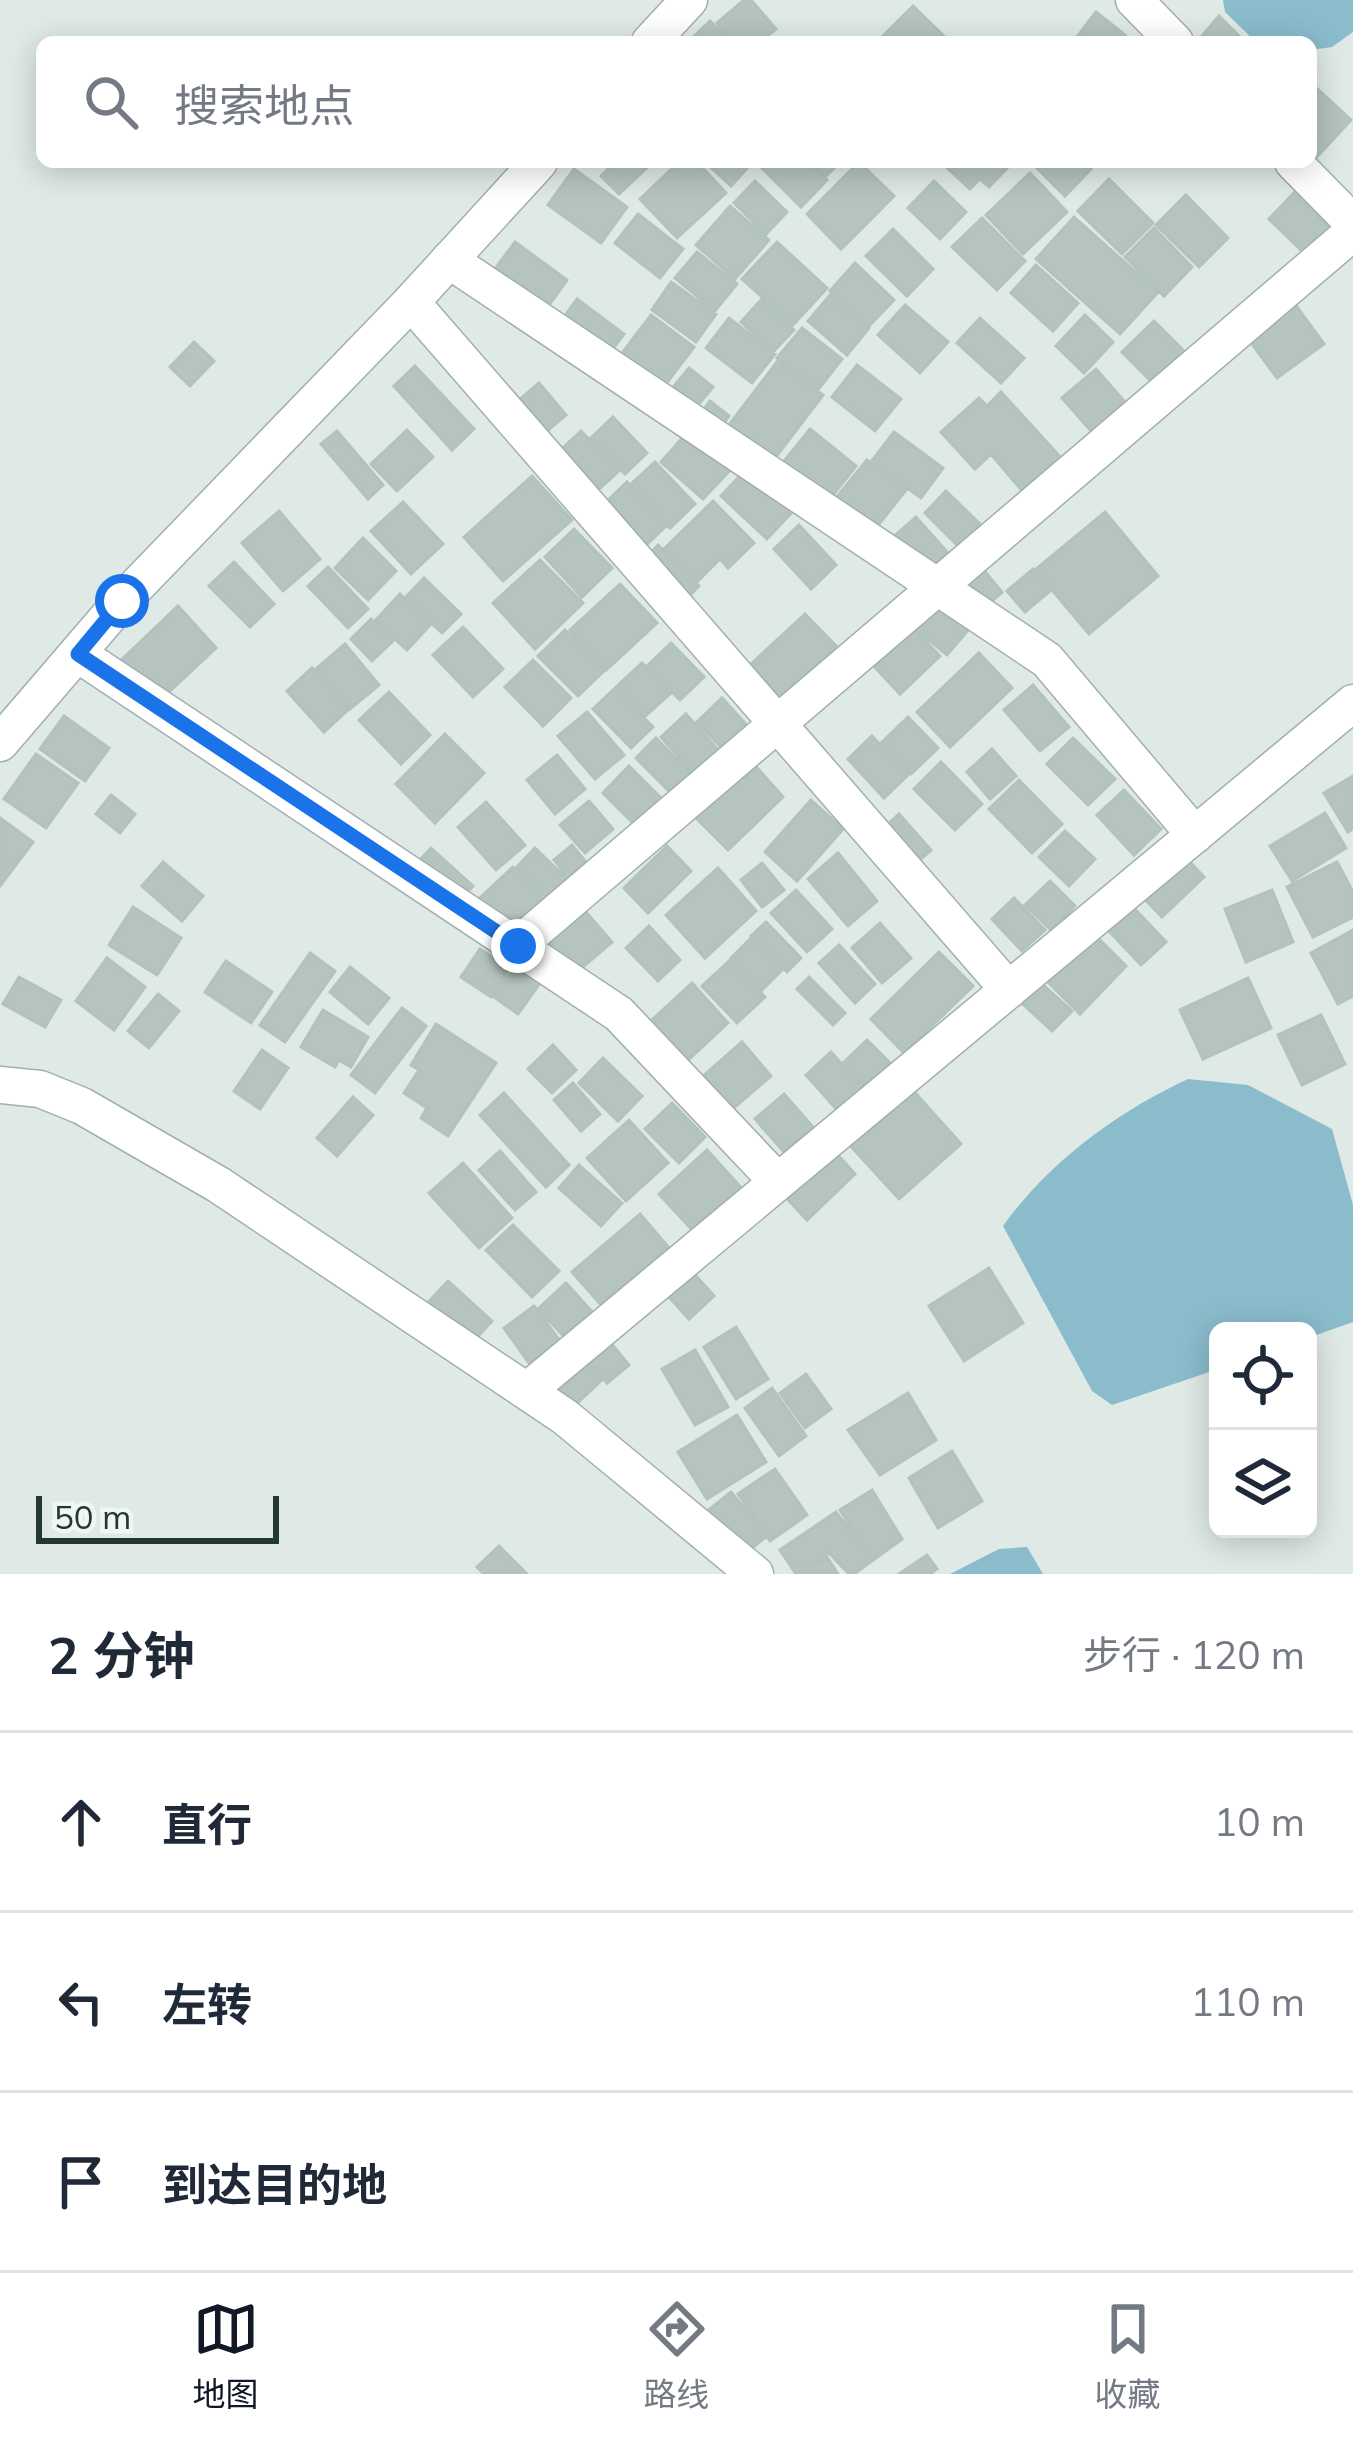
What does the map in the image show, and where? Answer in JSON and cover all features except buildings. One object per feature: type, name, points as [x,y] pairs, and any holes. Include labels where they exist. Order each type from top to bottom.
[{"type":"street","points":[[656,36],[689,0]]},
{"type":"street","points":[[1141,2],[1170,36]]},
{"type":"street","points":[[0,743],[122,601],[533,168]]},
{"type":"street","points":[[1299,168],[1353,223]]},
{"type":"street","points":[[518,946],[1353,232]]},
{"type":"street","points":[[449,260],[1047,659],[1195,835]]},
{"type":"street","points":[[411,302],[1009,990]]},
{"type":"street","points":[[78,654],[619,1014],[778,1182]]},
{"type":"street","points":[[528,1390],[1353,703]]},
{"type":"street","points":[[0,1085],[40,1089],[82,1106],[219,1185],[528,1390],[755,1574]]},
{"type":"water","points":[[1223,0],[1353,0],[1353,32],[1332,47],[1317,49],[1317,36],[1250,36],[1225,12]]},
{"type":"water","points":[[1188,1079],[1248,1085],[1332,1129],[1353,1205],[1353,1322],[1317,1335],[1317,1322],[1209,1322],[1209,1372],[1112,1405],[1092,1391],[1003,1226],[1063,1160],[1136,1107]]},
{"type":"water","points":[[1027,1547],[1043,1574],[950,1574],[999,1549]]},
{"type":"route","points":[[122,601],[78,654],[518,946]]}]
